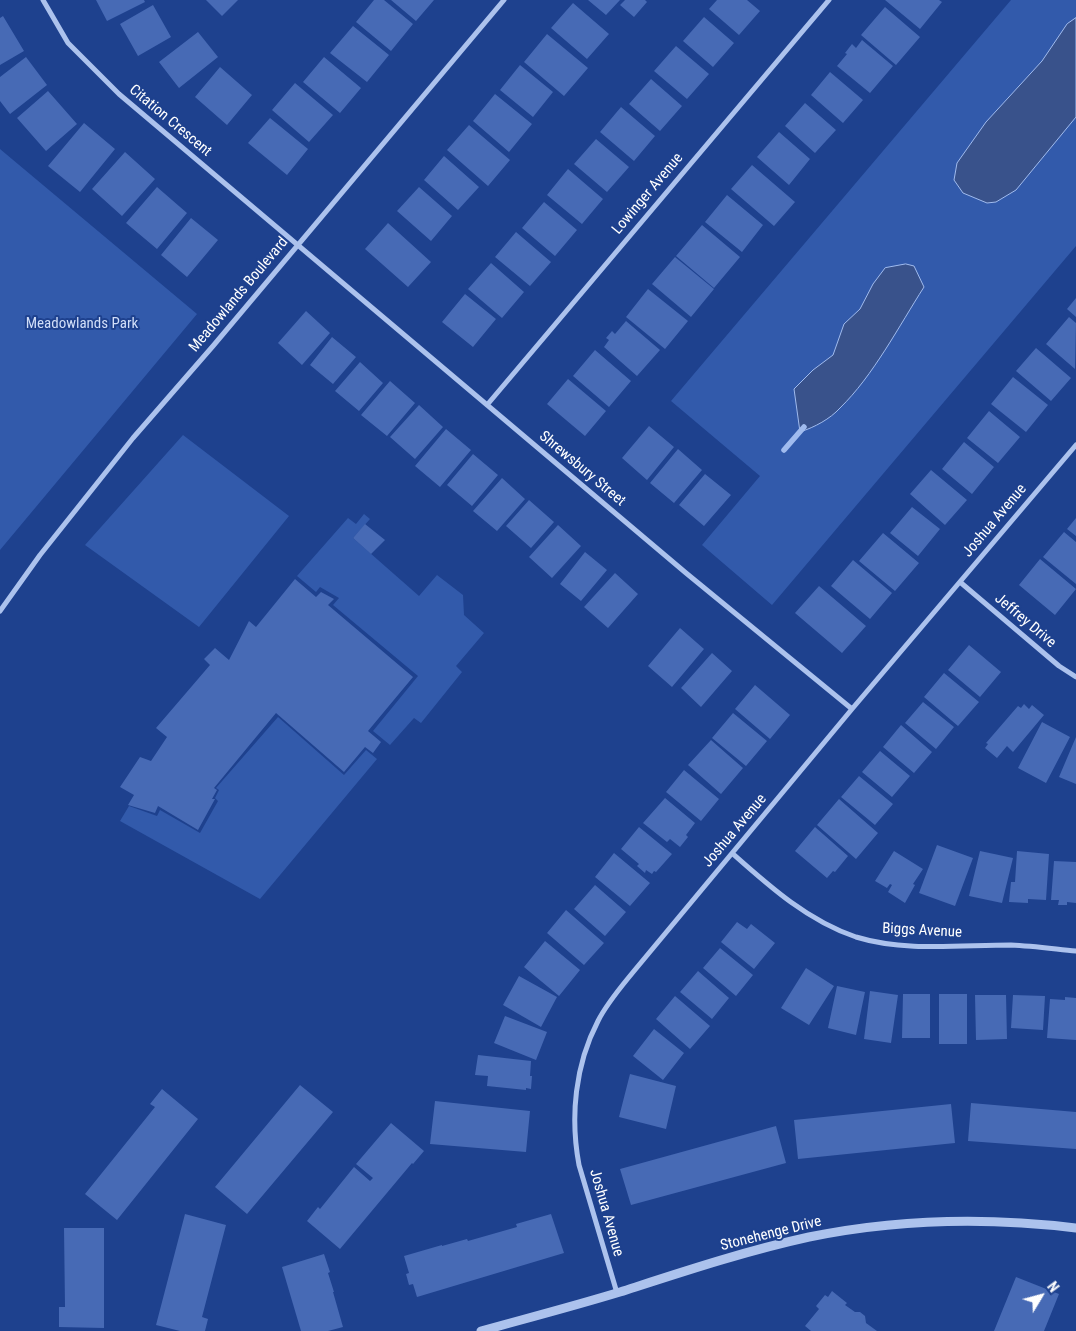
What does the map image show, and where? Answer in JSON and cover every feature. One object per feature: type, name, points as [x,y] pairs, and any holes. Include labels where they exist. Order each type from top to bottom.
[{"type":"street","name":"Citation Crescent","points":[[43,0],[68,43],[119,94],[298,245]]},
{"type":"street","name":"Meadowlands Boulevard","points":[[0,611],[40,555],[133,438],[504,0]]},
{"type":"street","name":"Lowinger Avenue","points":[[487,405],[828,0]]},
{"type":"street","name":"Shrewsbury Street","points":[[298,245],[686,573],[852,709]]},
{"type":"street","name":"Joshua Avenue","points":[[617,1293],[581,1174],[576,1150],[575,1108],[578,1080],[583,1060],[598,1021],[618,991],[852,709],[1076,445]]},
{"type":"street","name":"Jeffrey Drive","points":[[960,582],[1059,666],[1076,677]]},
{"type":"street","name":"Biggs Avenue","points":[[732,854],[781,895],[801,909],[838,930],[870,941],[902,945],[1013,945],[1076,951]]},
{"type":"street","name":"Stonehenge Drive","points":[[481,1331],[617,1293],[750,1252],[809,1238],[855,1230],[898,1224],[961,1221],[1043,1223],[1076,1228]]},
{"type":"green space","points":[[1011,0],[1076,0],[1076,246],[772,605],[702,545],[760,476],[671,401]]},
{"type":"green space","name":"Meadowlands Park","points":[[0,149],[197,314],[0,550]]},
{"type":"green space","points":[[183,435],[289,516],[199,627],[85,545]]},
{"type":"green space","points":[[364,514],[370,519],[353,538],[419,596],[437,575],[463,595],[464,615],[484,633],[456,666],[462,672],[421,723],[414,718],[390,745],[373,731],[418,676],[333,605],[339,598],[320,587],[316,592],[297,576],[348,518],[356,524]]},
{"type":"green space","points":[[278,717],[344,775],[366,750],[377,759],[260,899],[120,821],[129,806],[157,816],[160,810],[200,833],[218,801],[215,798],[219,790],[216,788]]},
{"type":"shaded area","points":[[1076,18],[1076,117],[1016,190],[996,202],[987,203],[963,193],[954,180],[957,163],[986,122],[1042,61],[1067,24]]},
{"type":"shaded area","points":[[906,264],[914,266],[924,287],[885,350],[864,381],[832,416],[800,432],[794,389],[813,370],[833,355],[844,324],[860,309],[873,284],[885,268]]},
{"type":"building","points":[[96,0],[144,0],[145,2],[107,21]]},
{"type":"building","points":[[206,0],[238,0],[222,16]]},
{"type":"building","points":[[374,0],[384,0],[413,24],[391,51],[356,22]]},
{"type":"building","points":[[391,0],[434,0],[416,21]]},
{"type":"building","points":[[588,0],[620,0],[606,15]]},
{"type":"building","points":[[625,0],[645,0],[647,2],[634,17],[620,5]]},
{"type":"building","points":[[717,0],[747,0],[760,11],[739,35],[709,9]]},
{"type":"building","points":[[885,0],[939,0],[942,2],[920,29]]},
{"type":"building","points":[[573,3],[609,34],[587,59],[551,28]]},
{"type":"building","points":[[153,5],[171,37],[138,56],[120,24]]},
{"type":"building","points":[[885,7],[920,37],[896,65],[861,35]]},
{"type":"building","points":[[3,16],[24,51],[0,65],[0,18]]},
{"type":"building","points":[[704,17],[734,43],[713,67],[683,41]]},
{"type":"building","points":[[353,26],[389,55],[367,82],[330,53]]},
{"type":"building","points":[[198,32],[218,57],[179,88],[159,62]]},
{"type":"building","points":[[547,34],[588,68],[564,96],[524,62]]},
{"type":"building","points":[[862,40],[893,66],[870,93],[837,66],[847,54],[845,53],[852,44],[856,48]]},
{"type":"building","points":[[676,46],[709,74],[687,99],[654,71]]},
{"type":"building","points":[[26,57],[47,85],[10,114],[0,101],[0,77]]},
{"type":"building","points":[[324,57],[361,88],[340,113],[303,82]]},
{"type":"building","points":[[520,65],[553,92],[533,117],[500,90]]},
{"type":"building","points":[[220,67],[252,95],[227,125],[195,97]]},
{"type":"building","points":[[830,72],[863,100],[843,123],[811,95]]},
{"type":"building","points":[[651,79],[682,106],[660,131],[629,104]]},
{"type":"building","points":[[295,83],[333,115],[309,142],[272,110]]},
{"type":"building","points":[[48,91],[77,124],[46,151],[17,118]]},
{"type":"building","points":[[495,94],[532,124],[509,152],[473,121]]},
{"type":"building","points":[[805,103],[836,130],[815,153],[785,126]]},
{"type":"building","points":[[621,107],[655,136],[634,161],[600,132]]},
{"type":"building","points":[[270,118],[308,149],[287,175],[248,143]]},
{"type":"building","points":[[84,123],[115,149],[80,192],[48,166]]},
{"type":"building","points":[[469,125],[510,160],[488,186],[447,150]]},
{"type":"building","points":[[779,132],[810,159],[789,185],[757,157]]},
{"type":"building","points":[[596,139],[629,167],[607,192],[574,164]]},
{"type":"building","points":[[125,152],[155,179],[122,216],[92,189]]},
{"type":"building","points":[[444,156],[479,187],[458,210],[424,180]]},
{"type":"building","points":[[752,165],[795,202],[774,226],[731,189]]},
{"type":"building","points":[[568,169],[603,199],[582,224],[547,195]]},
{"type":"building","points":[[157,187],[187,213],[157,249],[126,223]]},
{"type":"building","points":[[419,187],[452,216],[431,241],[397,211]]},
{"type":"building","points":[[727,195],[763,225],[742,252],[705,222]]},
{"type":"building","points":[[544,202],[577,230],[555,256],[522,228]]},
{"type":"building","points":[[191,218],[218,240],[187,277],[161,255]]},
{"type":"building","points":[[388,223],[431,262],[408,287],[365,249]]},
{"type":"building","points":[[702,225],[740,257],[714,288],[676,256]]},
{"type":"building","points":[[516,232],[551,262],[530,286],[495,257]]},
{"type":"building","points":[[675,257],[714,289],[691,317],[652,284]]},
{"type":"building","points":[[491,263],[524,292],[502,318],[468,289]]},
{"type":"building","points":[[648,289],[688,321],[665,349],[626,317]]},
{"type":"building","points":[[465,294],[496,319],[473,347],[442,322]]},
{"type":"building","points":[[1076,298],[1076,317],[1067,309]]},
{"type":"building","points":[[306,311],[330,333],[302,365],[278,343]]},
{"type":"building","points":[[1069,317],[1076,323],[1075,369],[1046,344]]},
{"type":"building","points":[[626,321],[660,350],[637,376],[604,347],[609,340],[606,338],[612,331],[615,334]]},
{"type":"building","points":[[332,337],[356,357],[333,384],[310,365]]},
{"type":"building","points":[[1036,348],[1071,378],[1051,401],[1016,371]]},
{"type":"building","points":[[595,350],[631,381],[609,407],[573,376]]},
{"type":"building","points":[[360,362],[383,383],[359,411],[335,391]]},
{"type":"building","points":[[1013,377],[1048,405],[1026,432],[991,404]]},
{"type":"building","points":[[568,379],[606,411],[585,436],[547,404]]},
{"type":"building","points":[[390,381],[415,403],[387,436],[361,415]]},
{"type":"building","points":[[419,405],[443,427],[415,459],[390,437]]},
{"type":"building","points":[[989,411],[1020,437],[998,463],[967,438]]},
{"type":"building","points":[[649,426],[674,447],[647,480],[622,458]]},
{"type":"building","points":[[446,429],[471,450],[440,487],[415,466]]},
{"type":"building","points":[[964,442],[994,467],[972,494],[942,469]]},
{"type":"building","points":[[678,449],[702,470],[674,503],[650,483]]},
{"type":"building","points":[[473,454],[498,475],[472,506],[447,485]]},
{"type":"building","points":[[931,470],[967,500],[945,525],[910,494]]},
{"type":"building","points":[[705,474],[731,495],[704,526],[679,505]]},
{"type":"building","points":[[502,478],[525,499],[497,531],[473,511]]},
{"type":"building","points":[[529,500],[554,522],[531,548],[506,526]]},
{"type":"building","points":[[912,507],[940,529],[918,556],[890,533]]},
{"type":"building","points":[[1076,518],[1076,536],[1067,529]]},
{"type":"building","points":[[365,524],[385,540],[371,554],[353,538]]},
{"type":"building","points":[[558,525],[581,546],[552,578],[529,557]]},
{"type":"building","points":[[1064,532],[1076,542],[1076,584],[1043,557]]},
{"type":"building","points":[[883,533],[919,563],[895,591],[859,561]]},
{"type":"building","points":[[585,552],[607,570],[581,601],[560,584]]},
{"type":"building","points":[[1040,559],[1076,589],[1055,615],[1019,585]]},
{"type":"building","points":[[853,560],[892,593],[870,619],[831,586]]},
{"type":"building","points":[[615,573],[638,594],[608,628],[584,607]]},
{"type":"building","points":[[295,579],[316,597],[321,592],[334,599],[328,605],[413,677],[368,731],[381,742],[373,753],[365,747],[344,772],[276,713],[214,788],[217,790],[212,799],[215,799],[198,830],[158,806],[155,813],[128,805],[134,795],[120,787],[140,757],[151,761],[167,737],[156,728],[210,665],[204,659],[215,648],[229,660],[249,621],[256,627]]},
{"type":"building","points":[[819,586],[866,626],[842,653],[795,613]]},
{"type":"building","points":[[680,628],[704,649],[672,687],[648,666]]},
{"type":"building","points":[[969,645],[1001,672],[980,697],[948,670]]},
{"type":"building","points":[[712,653],[732,671],[701,707],[681,688]]},
{"type":"building","points":[[944,673],[979,702],[958,726],[924,697]]},
{"type":"building","points":[[755,685],[790,715],[770,739],[735,709]]},
{"type":"building","points":[[923,702],[954,727],[936,749],[905,723]]},
{"type":"building","points":[[1024,704],[1029,709],[1032,705],[1044,715],[1013,752],[1007,746],[997,758],[985,748],[988,744],[986,743],[1018,706],[1021,708]]},
{"type":"building","points":[[733,713],[767,741],[746,766],[712,738]]},
{"type":"building","points":[[1042,722],[1070,737],[1046,783],[1018,768]]},
{"type":"building","points":[[901,725],[932,752],[914,773],[883,747]]},
{"type":"building","points":[[1076,737],[1076,784],[1059,777]]},
{"type":"building","points":[[711,740],[743,768],[721,794],[688,765]]},
{"type":"building","points":[[880,751],[910,776],[892,797],[862,772]]},
{"type":"building","points":[[684,770],[719,799],[701,821],[666,792]]},
{"type":"building","points":[[859,776],[893,804],[875,825],[841,797]]},
{"type":"building","points":[[665,798],[695,823],[680,847],[670,839],[667,842],[643,823]]},
{"type":"building","points":[[839,799],[878,833],[856,859],[817,825]]},
{"type":"building","points":[[639,827],[672,854],[652,874],[646,870],[645,873],[637,866],[639,864],[621,849]]},
{"type":"building","points":[[815,827],[848,856],[835,872],[833,871],[827,878],[795,851]]},
{"type":"building","points":[[937,845],[973,858],[955,906],[919,893]]},
{"type":"building","points":[[894,851],[923,869],[913,884],[915,885],[905,903],[888,892],[892,885],[890,884],[887,888],[875,881]]},
{"type":"building","points":[[980,851],[1013,858],[1002,903],[969,896]]},
{"type":"building","points":[[1017,851],[1049,854],[1046,900],[1028,899],[1028,903],[1009,902],[1011,882],[1015,882]]},
{"type":"building","points":[[614,853],[650,883],[630,906],[595,877]]},
{"type":"building","points":[[1054,861],[1076,862],[1076,903],[1067,902],[1067,905],[1058,905],[1059,900],[1051,900]]},
{"type":"building","points":[[595,885],[626,912],[605,936],[574,909]]},
{"type":"building","points":[[566,910],[604,943],[584,965],[547,933]]},
{"type":"building","points":[[737,922],[747,929],[751,924],[775,943],[754,969],[721,942]]},
{"type":"building","points":[[545,941],[580,970],[559,996],[524,967]]},
{"type":"building","points":[[720,948],[753,975],[736,996],[703,968]]},
{"type":"building","points":[[806,968],[834,986],[809,1025],[781,1008]]},
{"type":"building","points":[[698,971],[729,998],[712,1019],[680,992]]},
{"type":"building","points":[[519,976],[557,997],[541,1027],[503,1005]]},
{"type":"building","points":[[837,986],[865,992],[856,1035],[828,1028]]},
{"type":"building","points":[[870,991],[898,995],[891,1043],[864,1039]]},
{"type":"building","points":[[903,994],[930,994],[930,1038],[902,1038]]},
{"type":"building","points":[[939,994],[967,994],[967,1044],[939,1044]]},
{"type":"building","points":[[975,995],[1006,995],[1007,1039],[976,1040]]},
{"type":"building","points":[[1013,995],[1045,996],[1043,1030],[1011,1028]]},
{"type":"building","points":[[675,996],[710,1026],[690,1049],[656,1019]]},
{"type":"building","points":[[1065,997],[1076,998],[1076,1040],[1047,1038],[1050,999],[1065,1000]]},
{"type":"building","points":[[505,1016],[547,1032],[536,1060],[494,1043]]},
{"type":"building","points":[[654,1029],[684,1053],[663,1080],[633,1056]]},
{"type":"building","points":[[478,1055],[531,1061],[531,1089],[487,1086],[488,1076],[475,1075]]},
{"type":"building","points":[[630,1074],[676,1086],[666,1129],[619,1117]]},
{"type":"building","points":[[300,1085],[333,1112],[247,1214],[215,1187]]},
{"type":"building","points":[[162,1089],[198,1119],[117,1220],[85,1194],[155,1107],[150,1104]]},
{"type":"building","points":[[435,1101],[530,1111],[526,1152],[430,1144]]},
{"type":"building","points":[[971,1103],[1076,1112],[1076,1149],[968,1141]]},
{"type":"building","points":[[951,1104],[955,1143],[798,1159],[794,1120]]},
{"type":"building","points":[[391,1123],[424,1151],[340,1249],[307,1221],[318,1207],[320,1209],[354,1167],[370,1181],[373,1178],[356,1164]]},
{"type":"building","points":[[776,1126],[786,1163],[631,1205],[620,1169]]},
{"type":"building","points":[[185,1214],[226,1225],[202,1317],[208,1319],[205,1331],[180,1331],[156,1325]]},
{"type":"building","points":[[551,1214],[564,1253],[417,1297],[413,1284],[409,1285],[406,1274],[409,1273],[404,1256],[517,1227],[516,1224]]},
{"type":"building","points":[[64,1228],[104,1228],[104,1328],[59,1327],[59,1307],[65,1307]]},
{"type":"building","points":[[324,1254],[343,1327],[328,1331],[301,1331],[282,1267]]},
{"type":"building","points":[[1016,1277],[1059,1294],[1044,1331],[994,1331]]},
{"type":"building","points":[[832,1291],[847,1303],[845,1305],[865,1316],[866,1323],[877,1331],[811,1331],[805,1326],[819,1309],[816,1306],[825,1295],[828,1297]]},
{"type":"waterway","points":[[784,450],[804,427]]}]
